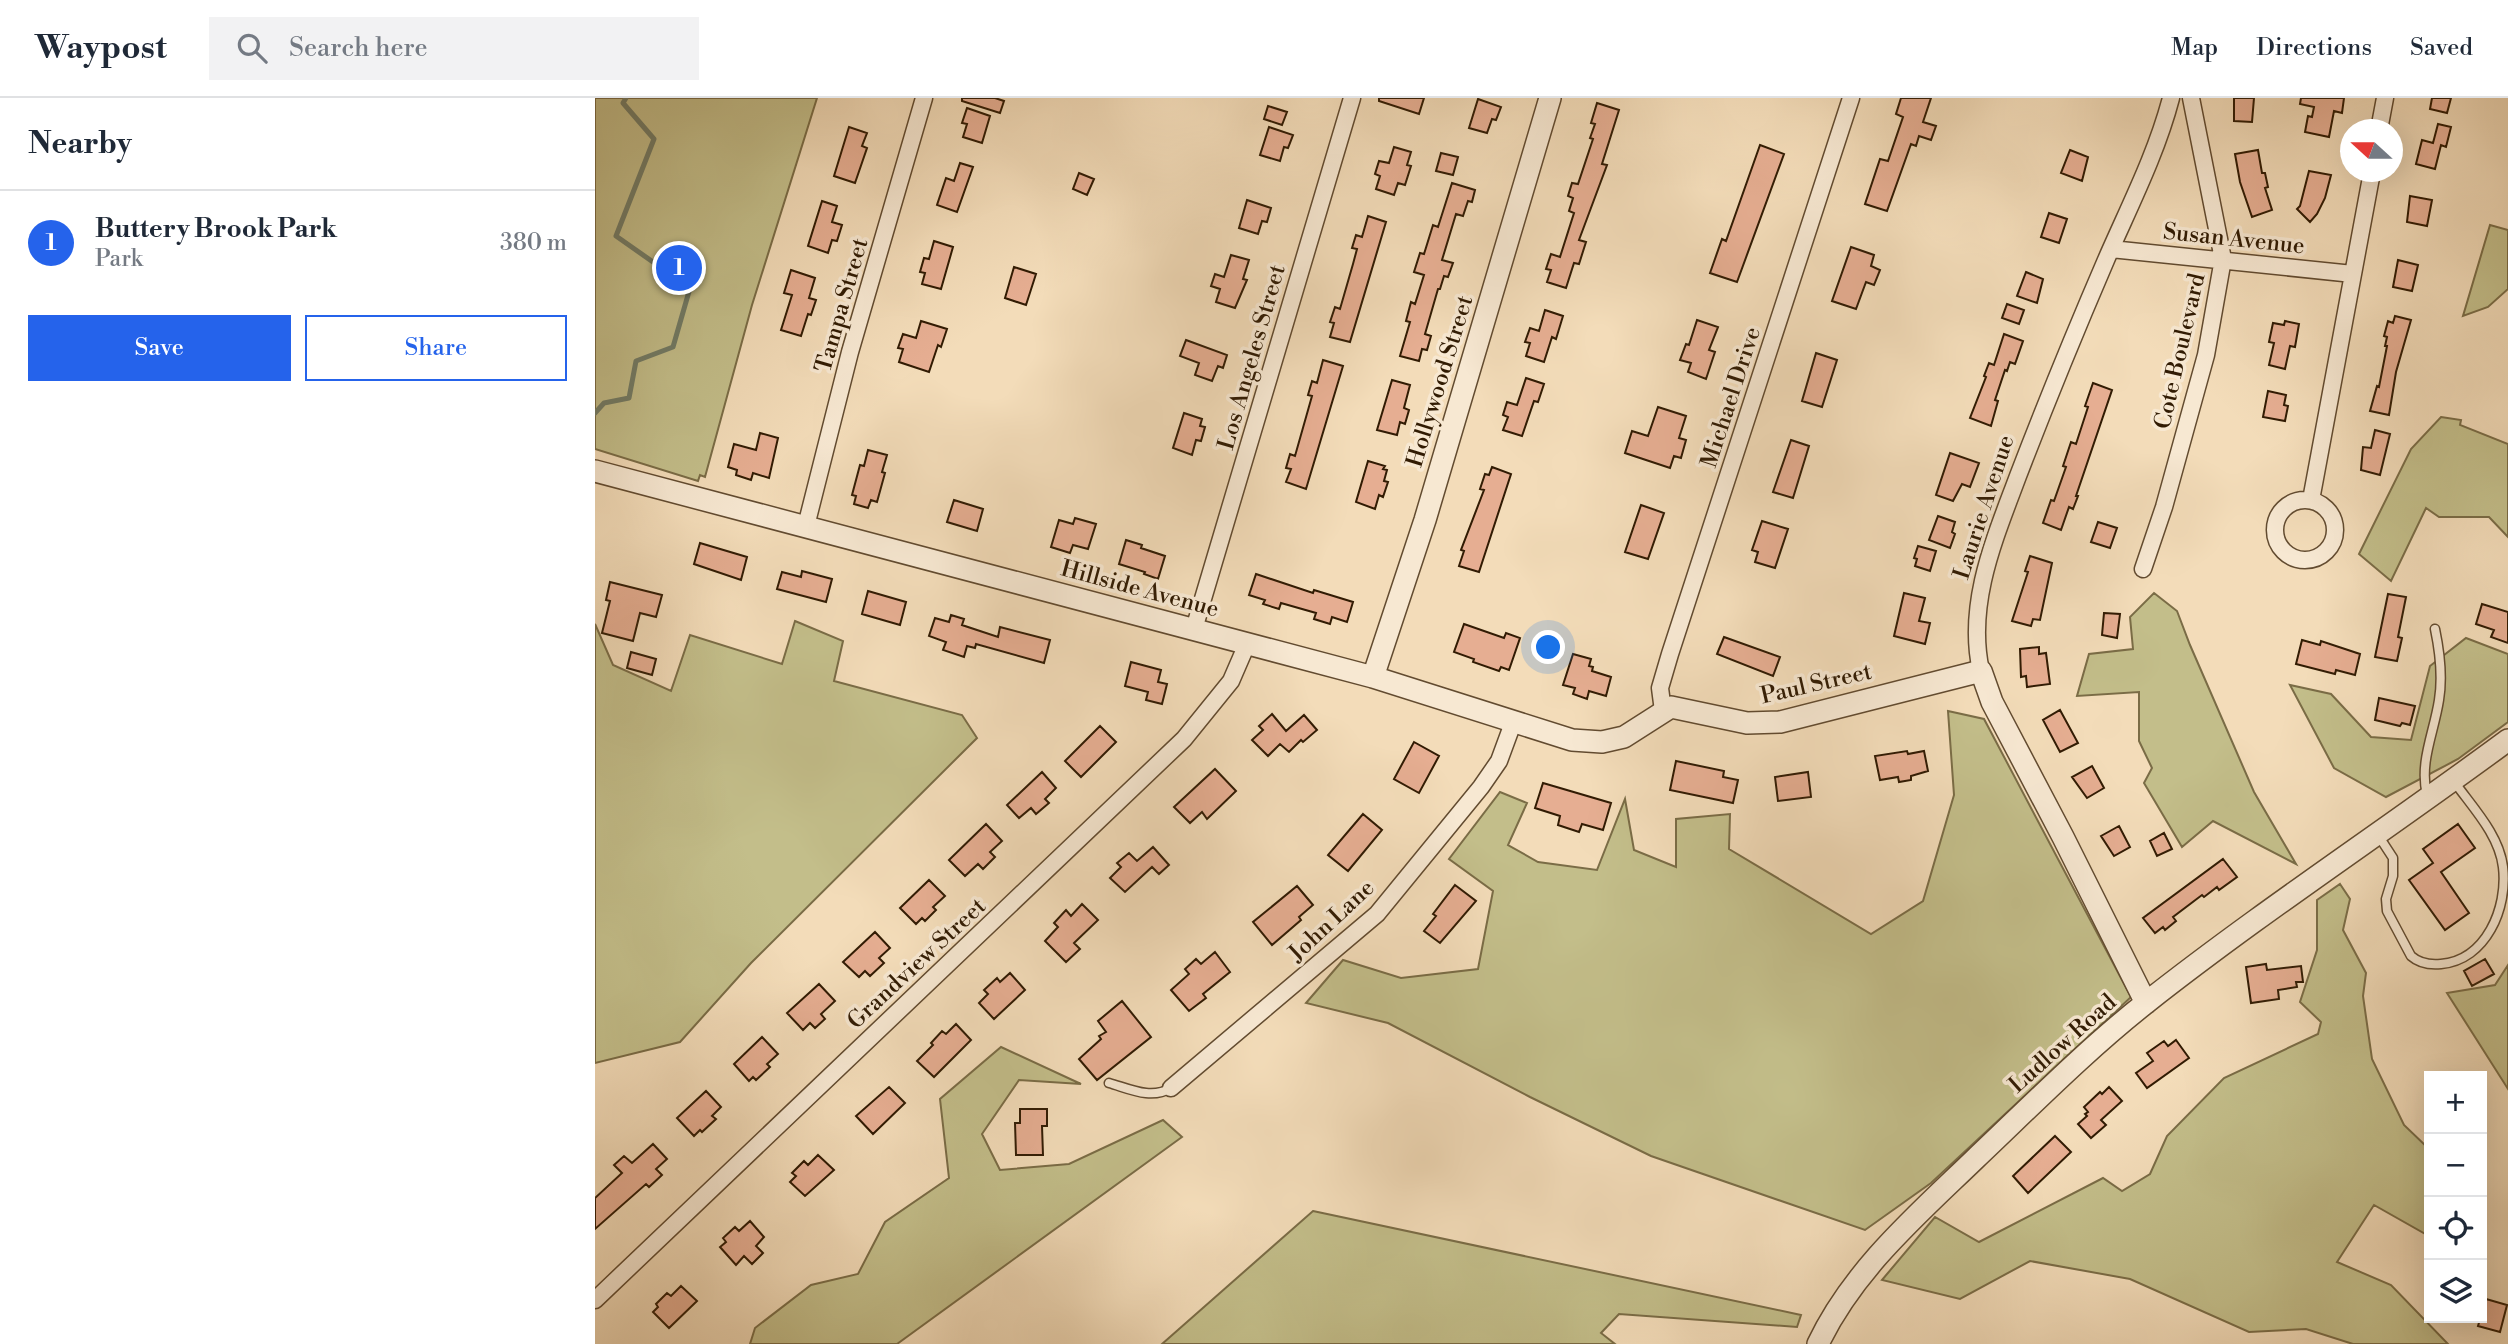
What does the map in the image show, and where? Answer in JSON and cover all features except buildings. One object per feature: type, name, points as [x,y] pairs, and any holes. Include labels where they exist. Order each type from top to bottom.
[{"type":"street","name":"Tampa Street","points":[[807,526],[850,352],[924,98]]},
{"type":"street","name":"Los Angeles Street","points":[[1194,629],[1352,98]]},
{"type":"street","name":"Hollywood Street","points":[[1373,677],[1418,543],[1550,98]]},
{"type":"street","name":"Michael Drive","points":[[1663,711],[1660,688],[1666,666],[1851,98]]},
{"type":"street","name":"Laurie Avenue","points":[[2146,1003],[1992,702],[1981,671],[1976,626],[1990,552],[2057,371],[2152,158],[2171,98]]},
{"type":"street","name":"Cote Boulevard","points":[[2143,569],[2164,507],[2206,355],[2223,259],[2191,98]]},
{"type":"street","points":[[2381,119],[2385,98]]},
{"type":"street","points":[[2311,500],[2370,182]]},
{"type":"street","name":"Susan Avenue","points":[[2111,249],[2353,274]]},
{"type":"street","name":"Hillside Avenue","points":[[595,471],[1373,677],[1572,740],[1602,742],[1624,737],[1663,711]]},
{"type":"street","name":"Grandview Street","points":[[595,1300],[1184,739],[1231,681],[1247,644]]},
{"type":"street","name":"Paul Street","points":[[1663,711],[1678,707],[1747,723],[1780,722],[1981,671]]},
{"type":"street","name":"John Lane","points":[[1171,1088],[1377,914],[1481,787],[1499,761],[1513,723]]},
{"type":"street","name":"Ludlow Road","points":[[1818,1344],[1855,1283],[1915,1217],[2052,1085],[2146,1003],[2215,950],[2508,740]]},
{"type":"lane","points":[[2427,798],[2423,772],[2436,719],[2441,677],[2435,629]]},
{"type":"lane","points":[[2382,831],[2393,858],[2393,876],[2386,899],[2387,911],[2411,956],[2417,961],[2437,965],[2456,962],[2473,953],[2489,935],[2499,909],[2504,889],[2504,868],[2498,843],[2453,780]]},
{"type":"lane","points":[[1109,1083],[1151,1095],[1162,1094],[1171,1088]]},
{"type":"shaded area","points":[[595,98],[817,98],[752,305],[705,477],[700,475],[698,481],[595,449]]},
{"type":"shaded area","points":[[2490,225],[2508,230],[2508,289],[2488,307],[2463,316]]},
{"type":"shaded area","points":[[2441,417],[2461,420],[2460,425],[2508,444],[2508,537],[2489,517],[2439,517],[2426,508],[2391,581],[2359,554],[2411,449]]},
{"type":"shaded area","points":[[2154,593],[2177,611],[2254,792],[2296,864],[2213,821],[2182,847],[2144,783],[2152,768],[2139,741],[2139,692],[2077,696],[2089,654],[2133,649],[2130,617]]},
{"type":"shaded area","points":[[795,621],[843,641],[834,681],[962,715],[977,738],[751,963],[680,1042],[595,1063],[595,624],[613,665],[671,691],[690,635],[782,664]]},
{"type":"shaded area","points":[[2466,638],[2508,654],[2508,722],[2458,759],[2386,797],[2334,768],[2290,685],[2331,694],[2371,737],[2411,740],[2430,666]]},
{"type":"shaded area","points":[[1948,711],[1984,719],[2131,997],[1931,1183],[1865,1230],[1651,1156],[1388,1023],[1306,1003],[1343,960],[1401,978],[1478,969],[1493,891],[1449,859],[1500,792],[1527,803],[1508,845],[1538,862],[1597,870],[1625,799],[1634,850],[1676,867],[1676,819],[1730,814],[1729,849],[1871,934],[1923,901],[1954,795]]},
{"type":"shaded area","points":[[2340,884],[2350,899],[2343,930],[2366,973],[2363,996],[2372,1059],[2404,1125],[2424,1144],[2424,1233],[2374,1205],[2337,1262],[2391,1285],[2424,1319],[2424,1323],[2428,1323],[2448,1344],[2353,1344],[2306,1329],[2249,1332],[2130,1279],[2030,1261],[1960,1299],[1882,1280],[1935,1217],[1979,1242],[2103,1178],[2122,1191],[2150,1174],[2167,1136],[2224,1078],[2318,1034],[2321,1022],[2300,1002],[2317,950],[2317,900]]},
{"type":"shaded area","points":[[2508,965],[2508,1089],[2447,993],[2495,985]]},
{"type":"shaded area","points":[[1001,1047],[1081,1084],[1019,1080],[982,1134],[1000,1170],[1069,1164],[1163,1120],[1182,1137],[897,1344],[750,1344],[755,1328],[811,1285],[858,1274],[885,1222],[949,1178],[940,1099]]},
{"type":"shaded area","points":[[1313,1211],[1801,1315],[1797,1327],[1619,1314],[1601,1333],[1615,1344],[1162,1344]]},
{"type":"waterway","points":[[595,413],[604,403],[629,398],[636,361],[673,347],[690,288],[616,236],[654,139],[623,103],[626,98]]},
{"type":"place","name":"Buttery Brook Park","points":[[679,268]]}]
